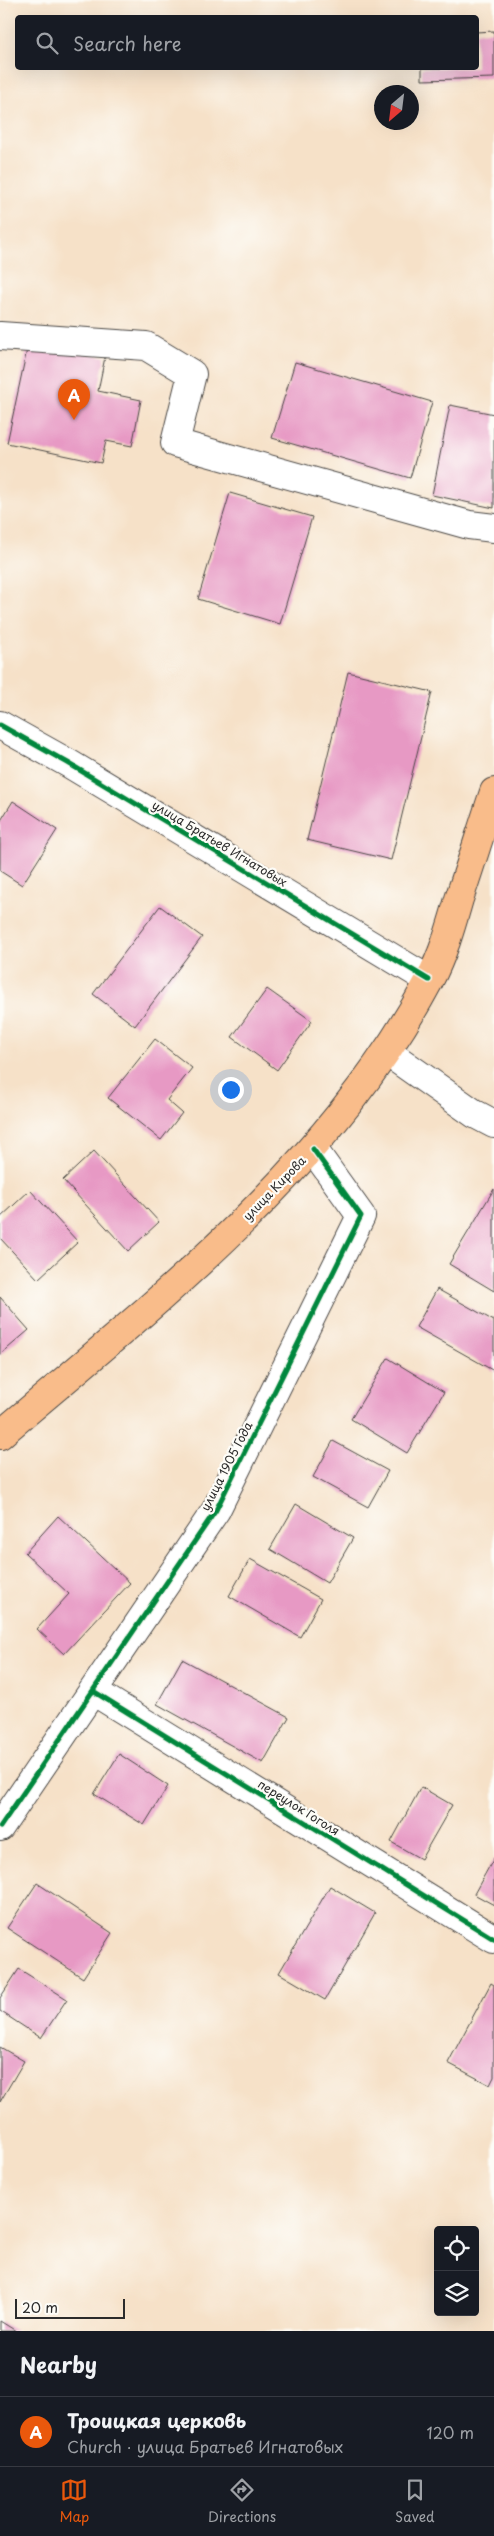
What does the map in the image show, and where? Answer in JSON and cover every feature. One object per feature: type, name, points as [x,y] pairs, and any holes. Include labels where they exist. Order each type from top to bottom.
[{"type":"main road","name":"улица Кирова","points":[[0,1435],[206,1258],[312,1149],[387,1052],[429,980],[445,945],[494,792]]},
{"type":"street","points":[[0,336],[146,346],[192,374],[176,443],[470,525],[494,528]]},
{"type":"street","name":"улица Братьев Игнатовых","points":[[0,725],[68,763],[429,980]]},
{"type":"street","points":[[387,1052],[468,1109],[494,1124]]},
{"type":"street","name":"улица 1905 Года","points":[[0,1827],[216,1510],[361,1216],[312,1149]]},
{"type":"street","name":"переулок Гоголя","points":[[93,1691],[494,1939]]},
{"type":"building","points":[[494,31],[494,78],[422,80],[422,70],[479,70],[479,32]]},
{"type":"building","points":[[29,340],[105,357],[98,391],[141,400],[132,446],[106,441],[101,463],[7,443]]},
{"type":"building","points":[[295,362],[432,402],[410,478],[272,438]]},
{"type":"building","points":[[450,405],[494,414],[494,508],[432,495]]},
{"type":"building","points":[[230,493],[312,517],[280,624],[198,599]]},
{"type":"building","points":[[348,672],[432,692],[391,860],[307,840]]},
{"type":"building","points":[[13,801],[57,830],[22,885],[0,871],[0,822]]},
{"type":"building","points":[[160,906],[202,937],[135,1026],[93,994]]},
{"type":"building","points":[[267,989],[312,1021],[277,1070],[232,1037]]},
{"type":"building","points":[[155,1039],[192,1068],[167,1100],[182,1113],[161,1140],[108,1098]]},
{"type":"building","points":[[94,1151],[159,1222],[128,1251],[63,1180]]},
{"type":"building","points":[[494,1189],[494,1291],[449,1264]]},
{"type":"building","points":[[30,1190],[78,1242],[38,1279],[0,1238],[0,1218]]},
{"type":"building","points":[[437,1289],[494,1321],[494,1371],[416,1327]]},
{"type":"building","points":[[0,1297],[29,1330],[0,1355]]},
{"type":"building","points":[[388,1358],[444,1392],[407,1453],[351,1419]]},
{"type":"building","points":[[333,1441],[388,1471],[368,1507],[313,1477]]},
{"type":"building","points":[[296,1504],[353,1538],[327,1583],[270,1549]]},
{"type":"building","points":[[58,1516],[130,1583],[64,1654],[37,1629],[69,1594],[25,1553]]},
{"type":"building","points":[[250,1559],[321,1599],[300,1637],[229,1596]]},
{"type":"building","points":[[182,1659],[289,1717],[263,1763],[157,1704]]},
{"type":"building","points":[[119,1754],[168,1786],[144,1825],[94,1794]]},
{"type":"building","points":[[421,1787],[452,1805],[421,1859],[391,1842]]},
{"type":"building","points":[[494,1858],[494,1905],[474,1894]]},
{"type":"building","points":[[37,1883],[112,1933],[83,1978],[7,1928]]},
{"type":"building","points":[[330,1886],[375,1913],[325,2000],[279,1973]]},
{"type":"building","points":[[19,1969],[67,1999],[41,2038],[0,2011],[0,1998]]},
{"type":"building","points":[[491,1983],[494,1985],[494,2077],[490,2085],[448,2063]]},
{"type":"building","points":[[0,2047],[24,2061],[0,2102]]},
{"type":"building","points":[[0,2321],[16,2331],[0,2331]]},
{"type":"cycle path","points":[[0,725],[68,763],[429,980]]},
{"type":"cycle path","points":[[0,1827],[216,1510],[361,1216],[313,1149]]},
{"type":"cycle path","points":[[93,1691],[494,1939]]},
{"type":"place","name":"Троицкая церковь","points":[[74,420]]}]
